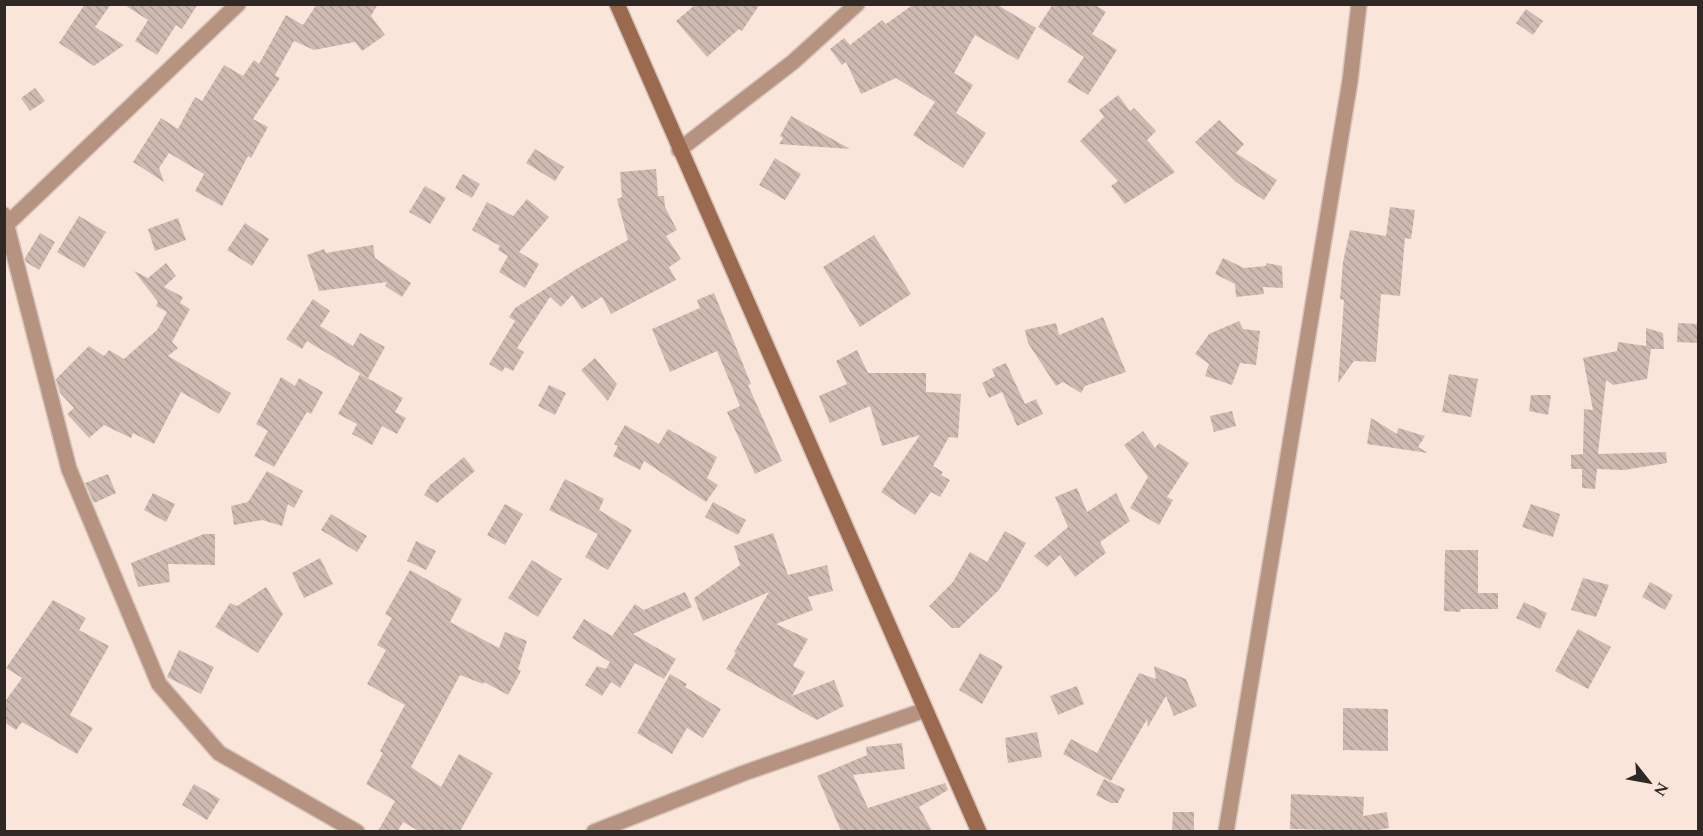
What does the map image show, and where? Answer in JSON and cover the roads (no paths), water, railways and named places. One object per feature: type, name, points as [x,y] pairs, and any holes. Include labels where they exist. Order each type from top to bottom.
[{"type":"main road","points":[[617,4],[979,831]]},
{"type":"street","points":[[238,4],[5,222],[69,469],[159,684],[219,753],[357,831]]},
{"type":"street","points":[[679,150],[793,62],[857,4]]},
{"type":"street","points":[[1226,831],[1350,81],[1359,4]]},
{"type":"street","points":[[594,831],[744,773],[925,711]]}]
